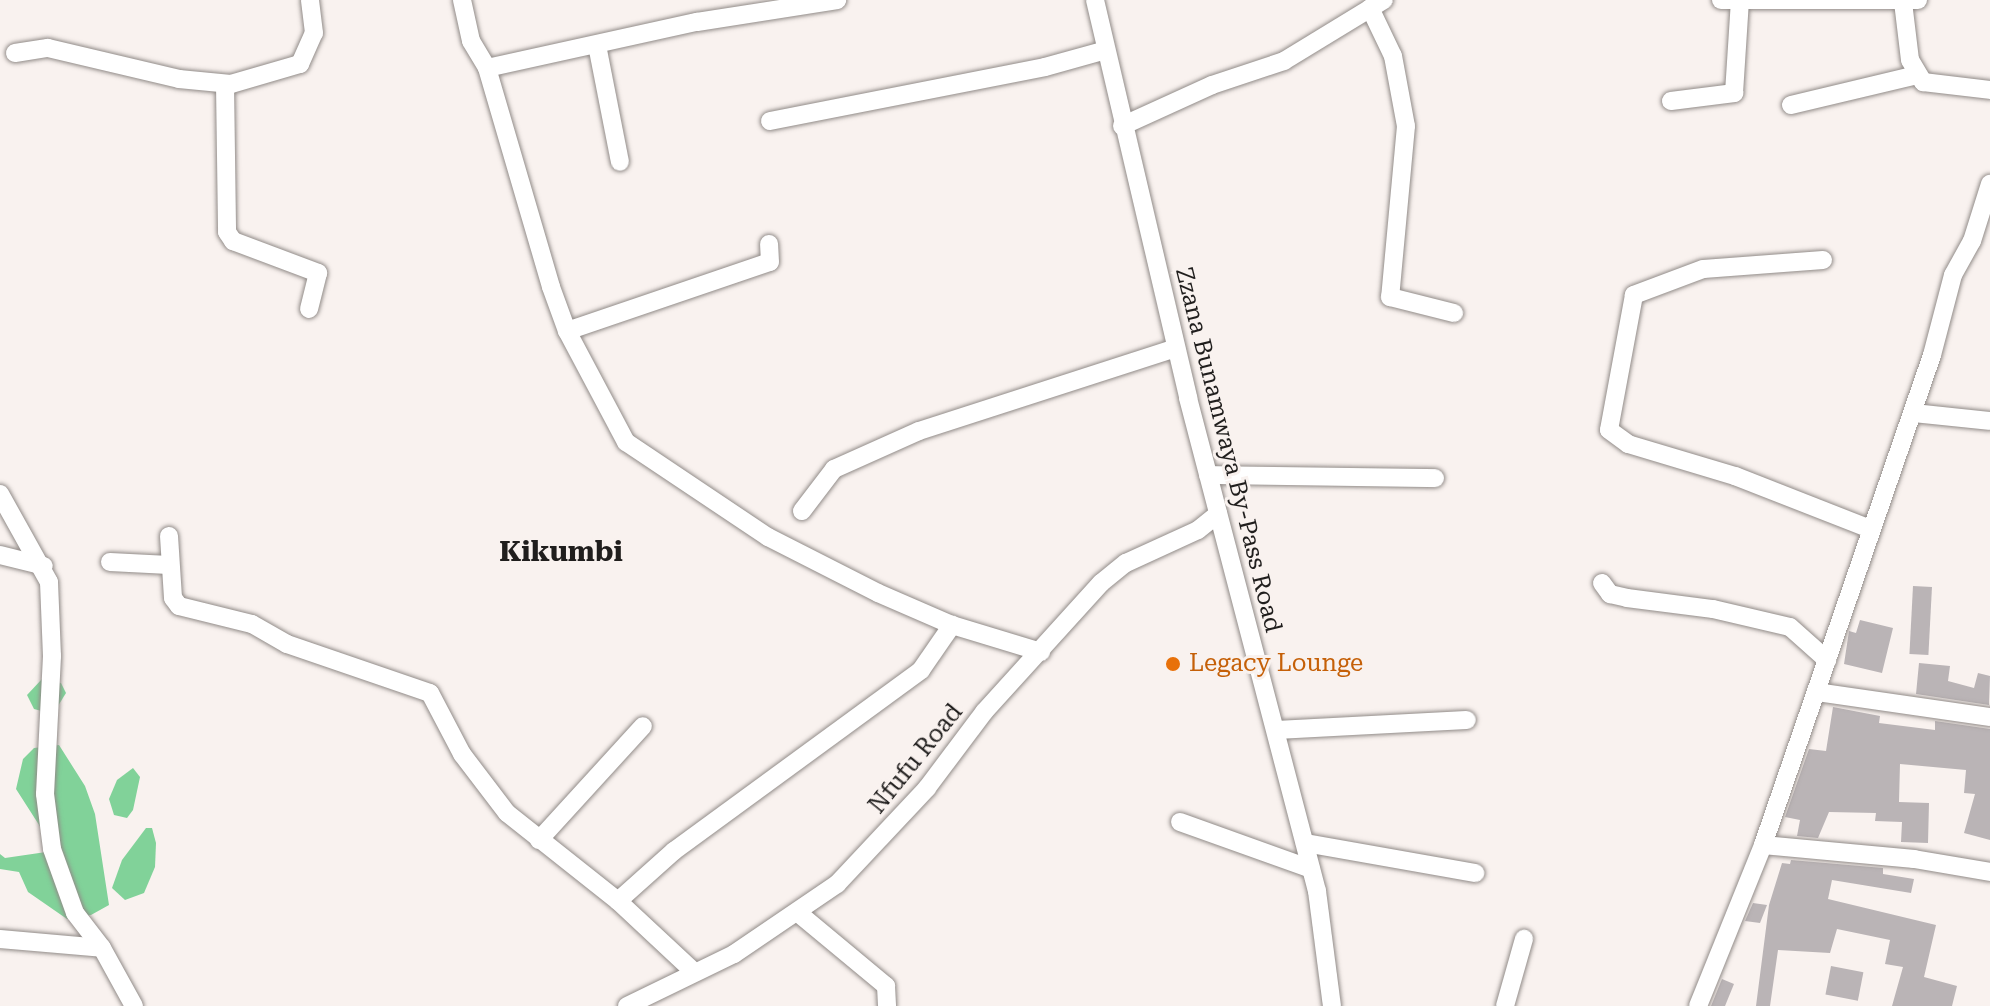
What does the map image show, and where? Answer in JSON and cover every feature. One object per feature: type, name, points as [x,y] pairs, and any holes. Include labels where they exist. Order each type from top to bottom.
[{"type":"street","points":[[15,53],[48,48],[179,79],[225,84],[300,64],[314,33],[310,0]]},
{"type":"street","points":[[462,0],[471,41],[487,68],[567,331],[626,442],[768,537],[952,625],[1041,652]]},
{"type":"street","points":[[487,68],[697,22],[837,0]]},
{"type":"street","name":"Zzana Bunamwaya By-Pass Road","points":[[1095,0],[1176,348],[1305,843],[1332,1006]]},
{"type":"street","points":[[1671,101],[1734,93],[1733,1],[1910,1],[1910,60],[1917,75],[1934,86],[1990,90]]},
{"type":"street","points":[[1122,126],[1212,85],[1284,61],[1377,4],[1393,56],[1406,126],[1390,297],[1454,313]]},
{"type":"street","points":[[597,45],[620,162]]},
{"type":"street","points":[[770,121],[1045,67],[1106,50]]},
{"type":"street","points":[[1791,105],[1917,75]]},
{"type":"street","points":[[225,84],[227,232],[233,241],[318,273],[309,309]]},
{"type":"street","points":[[1698,1006],[1763,845],[1870,529],[1913,413],[1953,275],[1982,239],[1990,184]]},
{"type":"street","points":[[567,331],[701,281],[770,262],[769,244]]},
{"type":"street","points":[[1823,260],[1703,269],[1634,295],[1609,430],[1628,444],[1735,476],[1870,529]]},
{"type":"street","points":[[802,511],[834,469],[919,431],[1176,348]]},
{"type":"street","points":[[1913,413],[1990,421]]},
{"type":"street","points":[[1208,475],[1435,478]]},
{"type":"street","points":[[0,494],[44,566],[52,656],[45,750],[52,849],[75,913],[102,948],[134,1006]]},
{"type":"street","name":"Nfufu Road","points":[[627,1006],[692,970],[734,954],[837,884],[885,835],[1075,609],[1126,563],[1198,530],[1218,514]]},
{"type":"street","points":[[169,536],[169,565],[179,606],[252,624],[287,644],[430,693],[462,754],[507,813],[618,901],[692,970]]},
{"type":"street","points":[[0,555],[44,566]]},
{"type":"street","points":[[110,562],[169,565]]},
{"type":"street","points":[[1602,583],[1610,594],[1627,598],[1713,609],[1790,627],[1827,660]]},
{"type":"street","points":[[618,901],[674,851],[921,670],[952,625]]},
{"type":"street","points":[[1816,692],[1990,717]]},
{"type":"street","points":[[1276,730],[1467,720]]},
{"type":"street","points":[[539,840],[643,726]]},
{"type":"street","points":[[1180,822],[1311,869]]},
{"type":"street","points":[[1305,843],[1475,873]]},
{"type":"street","points":[[1763,845],[1914,859],[1990,872]]},
{"type":"street","points":[[797,912],[886,986],[887,1006]]},
{"type":"street","points":[[0,939],[102,948]]},
{"type":"street","points":[[1505,1006],[1524,939]]},
{"type":"green space","points":[[42,679],[61,683],[66,693],[53,714],[34,709],[27,695]]},
{"type":"green space","points":[[59,745],[85,786],[95,814],[109,905],[91,915],[67,919],[28,892],[19,872],[0,869],[0,854],[5,858],[46,852],[41,828],[16,789],[23,759],[34,748]]},
{"type":"green space","points":[[133,768],[140,777],[133,810],[127,818],[114,815],[109,799],[117,780]]},
{"type":"green space","points":[[146,828],[152,828],[156,843],[155,867],[144,893],[125,900],[112,888],[122,860]]},
{"type":"building","points":[[1913,586],[1932,587],[1928,655],[1909,654]]},
{"type":"building","points":[[1860,620],[1893,628],[1882,673],[1844,664],[1849,631],[1856,633]]},
{"type":"building","points":[[1919,663],[1950,666],[1948,681],[1974,688],[1978,673],[1990,676],[1989,705],[1916,694]]},
{"type":"building","points":[[1833,707],[1880,716],[1879,723],[1935,730],[1935,721],[1990,729],[1990,840],[1964,833],[1975,794],[1964,793],[1966,770],[1900,764],[1899,802],[1929,803],[1928,843],[1901,842],[1902,822],[1875,821],[1876,813],[1829,812],[1818,838],[1797,836],[1800,820],[1785,817],[1809,749],[1826,751]]},
{"type":"building","points":[[1791,860],[1883,868],[1883,874],[1914,879],[1911,893],[1832,880],[1828,899],[1936,925],[1924,977],[1957,986],[1952,1006],[1892,1006],[1903,967],[1885,964],[1890,940],[1837,929],[1830,953],[1778,950],[1770,1006],[1756,1006],[1769,905],[1782,863],[1790,864]]},
{"type":"building","points":[[1753,903],[1767,905],[1760,923],[1745,921]]},
{"type":"building","points":[[1831,966],[1863,972],[1858,1001],[1825,994]]},
{"type":"building","points":[[1722,979],[1734,984],[1725,1006],[1711,1006]]},
{"type":"place","name":"Legacy Lounge","points":[[1173,664]]},
{"type":"district","name":"Kikumbi","points":[[561,552]]}]
